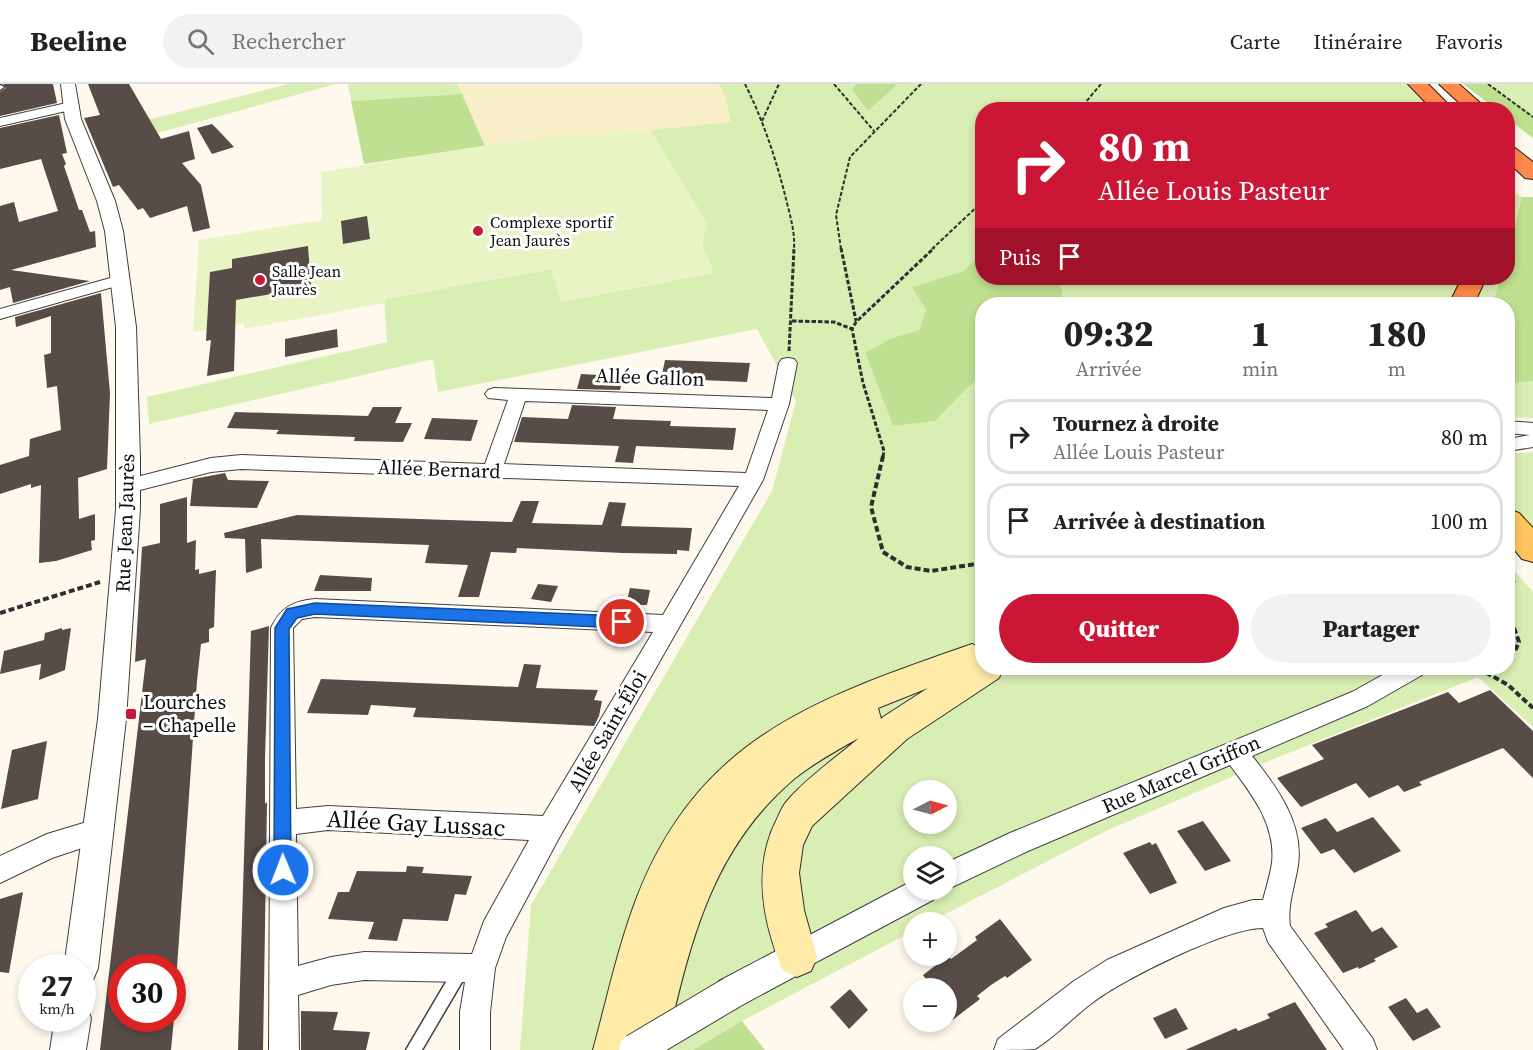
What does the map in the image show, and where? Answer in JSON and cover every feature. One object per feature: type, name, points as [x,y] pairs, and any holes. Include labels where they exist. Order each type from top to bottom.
[{"type":"highway","points":[[1418,84],[1437,102]]},
{"type":"highway","points":[[1426,84],[1446,102]]},
{"type":"highway","points":[[1448,84],[1469,102]]},
{"type":"highway","points":[[1515,138],[1533,152]]},
{"type":"highway","points":[[1515,158],[1533,173]]},
{"type":"main road","points":[[1515,529],[1533,550]]},
{"type":"main road","points":[[1515,558],[1524,576]]},
{"type":"main road","points":[[615,1050],[658,896],[677,855],[699,819],[724,788],[772,746],[804,726],[856,700],[975,661]]},
{"type":"main road","points":[[643,1050],[669,950],[685,902],[711,846],[743,802],[781,768],[803,753],[975,662]]},
{"type":"main road","points":[[797,957],[783,910],[780,873],[785,843],[799,814],[895,728],[975,663]]},
{"type":"street","points":[[0,122],[70,95]]},
{"type":"street","name":"Rue Jean Jaurès","points":[[70,95],[73,119],[110,211],[126,327],[128,486],[124,575],[100,830],[83,954]]},
{"type":"street","points":[[0,314],[121,280]]},
{"type":"street","name":"Allée Saint-Éloi","points":[[475,1050],[472,968],[753,480],[780,404],[788,363]]},
{"type":"street","name":"Allée Gallon","points":[[494,394],[780,404]]},
{"type":"street","points":[[492,471],[518,396]]},
{"type":"street","points":[[1515,428],[1533,429]]},
{"type":"street","points":[[1515,444],[1533,441]]},
{"type":"street","name":"Allée Bernard","points":[[128,486],[230,462],[753,480]]},
{"type":"street","points":[[284,1050],[282,628],[292,613],[315,608],[669,624]]},
{"type":"street","name":"Rue Marcel Griffon","points":[[957,872],[1019,842],[1360,699],[1402,675]]},
{"type":"street","points":[[1235,752],[1270,801],[1282,827],[1285,857],[1275,914],[1278,932],[1362,1050]]},
{"type":"street","name":"Allée Gay Lussac","points":[[282,825],[302,820],[328,818],[550,829]]},
{"type":"street","points":[[0,870],[47,847],[100,830]]},
{"type":"street","points":[[635,1050],[731,993],[904,900]]},
{"type":"street","points":[[1009,1050],[1084,991],[1117,970],[1224,922],[1253,914],[1275,914]]},
{"type":"street","points":[[284,985],[346,967],[472,968]]},
{"type":"street","points":[[68,1050],[71,1032]]},
{"type":"lane","points":[[414,1050],[472,968]]},
{"type":"path","points":[[745,84],[762,121],[778,166],[795,237],[788,363]]},
{"type":"path","points":[[762,121],[779,84]]},
{"type":"path","points":[[834,84],[874,131]]},
{"type":"path","points":[[856,322],[843,263],[836,215],[850,157],[921,84]]},
{"type":"path","points":[[1086,102],[1101,84]]},
{"type":"path","points":[[1488,84],[1513,102]]},
{"type":"path","points":[[1515,104],[1533,117]]},
{"type":"path","points":[[975,209],[856,322],[852,329],[863,383],[884,451],[871,507],[883,552],[907,567],[931,571],[975,564]]},
{"type":"path","points":[[792,321],[834,322],[852,329]]},
{"type":"path","points":[[0,613],[124,575]]},
{"type":"path","points":[[1515,626],[1519,635],[1518,649],[1515,652]]},
{"type":"path","points":[[1491,675],[1508,685],[1533,708]]},
{"type":"shaded area","points":[[457,84],[718,84],[724,93],[731,122],[485,146]]},
{"type":"green space","points":[[288,84],[336,84],[99,149],[92,134]]},
{"type":"green space","points":[[348,84],[457,84],[462,94],[351,101]]},
{"type":"green space","points":[[718,84],[856,84],[852,90],[868,111],[898,84],[1407,84],[1426,102],[975,102],[975,259],[964,271],[912,287],[926,310],[919,330],[892,338],[865,354],[893,426],[935,421],[975,380],[975,675],[1515,675],[1515,571],[1533,592],[1533,727],[1478,677],[1264,763],[1106,831],[949,912],[903,912],[903,936],[742,1021],[693,1050],[520,1050],[531,905],[772,491],[796,401],[757,329],[438,392],[433,359],[149,424],[147,397],[387,342],[384,299],[552,269],[561,302],[713,273],[702,244],[707,223],[650,130],[731,122],[724,93]]},
{"type":"green space","points":[[856,84],[898,84],[868,111],[852,90]]},
{"type":"green space","points":[[1463,84],[1488,84],[1514,102],[1487,102]]},
{"type":"green space","points":[[1488,84],[1533,84],[1533,115]]},
{"type":"green space","points":[[462,94],[485,146],[364,164],[351,101]]},
{"type":"green space","points":[[1515,103],[1533,115],[1533,138],[1515,124]]},
{"type":"green space","name":"Complexe sportif Jean Jaurès","points":[[650,130],[707,223],[702,244],[714,273],[561,302],[551,269],[385,299],[385,303],[244,329],[244,323],[193,332],[199,240],[322,220],[321,172],[513,141]]},
{"type":"green space","points":[[1515,193],[1522,197],[1515,224]]},
{"type":"green space","points":[[1522,197],[1533,197],[1533,381],[1515,383],[1515,297],[1495,297],[1498,285],[1515,285],[1515,224]]},
{"type":"green space","points":[[975,259],[975,285],[1060,285],[1063,292],[1062,297],[975,297],[975,380],[935,421],[893,426],[865,353],[892,338],[919,330],[926,310],[912,287],[964,271]]},
{"type":"green space","points":[[1060,285],[1498,285],[1495,297],[1062,297],[1063,292]]},
{"type":"green space","points":[[1533,381],[1533,418],[1515,417],[1515,383]]},
{"type":"green space","points":[[1533,452],[1533,536],[1515,514],[1515,453]]},
{"type":"green space","points":[[742,1021],[765,1050],[693,1050]]},
{"type":"building","points":[[3,84],[53,84],[57,103],[0,116],[0,92],[6,88]]},
{"type":"building","points":[[88,84],[129,84],[161,139],[189,131],[195,159],[182,163],[201,185],[210,228],[193,232],[187,206],[150,218],[143,208],[138,210],[119,185],[113,187],[84,118],[100,115]]},
{"type":"building","points":[[59,115],[67,153],[62,154],[66,164],[64,166],[79,210],[82,210],[90,232],[95,231],[96,247],[11,270],[90,281],[13,303],[10,287],[0,290],[0,206],[14,202],[19,222],[58,211],[41,159],[0,169],[0,128]]},
{"type":"building","points":[[212,124],[234,147],[212,154],[197,128]]},
{"type":"building","points":[[367,216],[370,239],[343,244],[341,221]]},
{"type":"building","name":"Salle Jean Jaurès","points":[[308,246],[311,287],[236,300],[234,371],[207,376],[211,340],[206,341],[210,272],[232,268],[232,259]]},
{"type":"building","points":[[101,293],[110,393],[107,469],[78,478],[79,519],[95,514],[95,540],[91,541],[92,550],[56,561],[39,563],[41,485],[31,488],[31,484],[0,494],[0,465],[29,456],[30,439],[61,430],[57,386],[47,388],[44,355],[51,353],[51,316],[16,327],[15,317]]},
{"type":"building","points":[[337,329],[338,347],[285,357],[285,339]]},
{"type":"building","points":[[665,360],[750,363],[747,382],[678,379],[676,385],[660,384]]},
{"type":"building","points":[[581,374],[624,375],[620,390],[577,389]]},
{"type":"building","points":[[572,405],[616,407],[613,419],[671,421],[670,426],[736,428],[733,450],[636,446],[633,463],[615,462],[619,446],[514,442],[522,417],[568,419]]},
{"type":"building","points":[[373,407],[402,407],[395,423],[412,423],[403,442],[354,441],[355,437],[276,434],[279,430],[227,428],[235,412],[368,416]]},
{"type":"building","points":[[432,418],[478,420],[471,441],[424,439]]},
{"type":"building","points":[[225,473],[228,480],[269,481],[257,508],[190,506],[193,479]]},
{"type":"building","points":[[187,497],[187,543],[196,540],[195,570],[199,569],[199,574],[216,570],[214,627],[209,629],[209,642],[201,644],[178,954],[111,954],[146,659],[135,662],[142,547],[160,543],[160,504]]},
{"type":"building","points":[[521,501],[539,501],[532,523],[602,525],[609,502],[626,503],[621,526],[692,528],[689,551],[677,550],[677,554],[517,548],[516,553],[491,552],[479,597],[458,597],[468,565],[425,563],[429,545],[261,539],[262,568],[246,573],[245,539],[225,538],[224,533],[297,515],[512,522]]},
{"type":"building","points":[[320,575],[372,578],[371,591],[314,591]]},
{"type":"building","points":[[538,584],[558,586],[551,602],[531,599]]},
{"type":"building","points":[[630,588],[650,590],[647,605],[626,605]]},
{"type":"building","points":[[269,626],[265,759],[265,804],[267,802],[263,1050],[238,1050],[251,631]]},
{"type":"building","points":[[62,628],[62,630],[71,628],[65,670],[39,680],[41,664],[0,674],[4,651],[44,640],[45,633]]},
{"type":"building","points":[[524,664],[541,665],[536,688],[598,690],[594,700],[602,701],[594,726],[413,717],[416,708],[371,705],[368,715],[307,713],[321,679],[518,687]]},
{"type":"building","points":[[1490,690],[1533,731],[1533,778],[1503,748],[1419,782],[1422,785],[1404,792],[1398,785],[1369,798],[1356,783],[1301,807],[1277,778],[1324,759],[1312,745],[1448,692],[1459,703]]},
{"type":"building","points":[[47,741],[38,799],[1,809],[12,750]]},
{"type":"building","points":[[1373,817],[1401,851],[1354,873],[1334,849],[1321,854],[1301,828],[1326,818],[1337,832]]},
{"type":"building","points":[[1203,821],[1231,861],[1205,871],[1177,831]]},
{"type":"building","points":[[1150,842],[1152,845],[1156,843],[1177,883],[1150,894],[1123,853]]},
{"type":"building","points":[[407,866],[424,867],[422,873],[472,876],[466,895],[455,894],[448,921],[403,919],[397,941],[368,939],[374,922],[328,919],[338,892],[349,892],[357,871],[406,872]]},
{"type":"building","points":[[23,892],[9,973],[0,972],[0,899]]},
{"type":"building","points":[[1356,910],[1372,932],[1382,927],[1398,947],[1374,959],[1376,961],[1343,973],[1314,933],[1328,927],[1325,924]]},
{"type":"building","points":[[1000,919],[1032,960],[1007,978],[1005,976],[991,985],[977,996],[980,999],[957,1017],[957,978],[925,978],[923,975],[935,966],[957,966],[957,955],[977,940],[975,937]]},
{"type":"building","points":[[108,982],[108,1032],[173,1032],[171,1050],[100,1050]]},
{"type":"building","points":[[850,989],[868,1010],[849,1029],[830,1007]]},
{"type":"building","points":[[1406,998],[1417,1013],[1427,1008],[1441,1027],[1413,1041],[1388,1007]]},
{"type":"building","points":[[1295,1002],[1327,1050],[1185,1050],[1236,1028],[1238,1031],[1270,1018],[1267,1014]]},
{"type":"building","points":[[1176,1008],[1188,1029],[1165,1039],[1153,1018]]},
{"type":"building","points":[[301,1011],[338,1012],[333,1030],[370,1032],[366,1050],[301,1050]]},
{"type":"place","name":"Complexe sportif Jean Jaurès","points":[[478,231]]},
{"type":"place","name":"Salle Jean Jaurès","points":[[260,280]]},
{"type":"place","name":"Lourches – Chapelle","points":[[131,714]]},
{"type":"route","points":[[283,870],[282,628],[292,613],[315,608],[622,622]]}]
